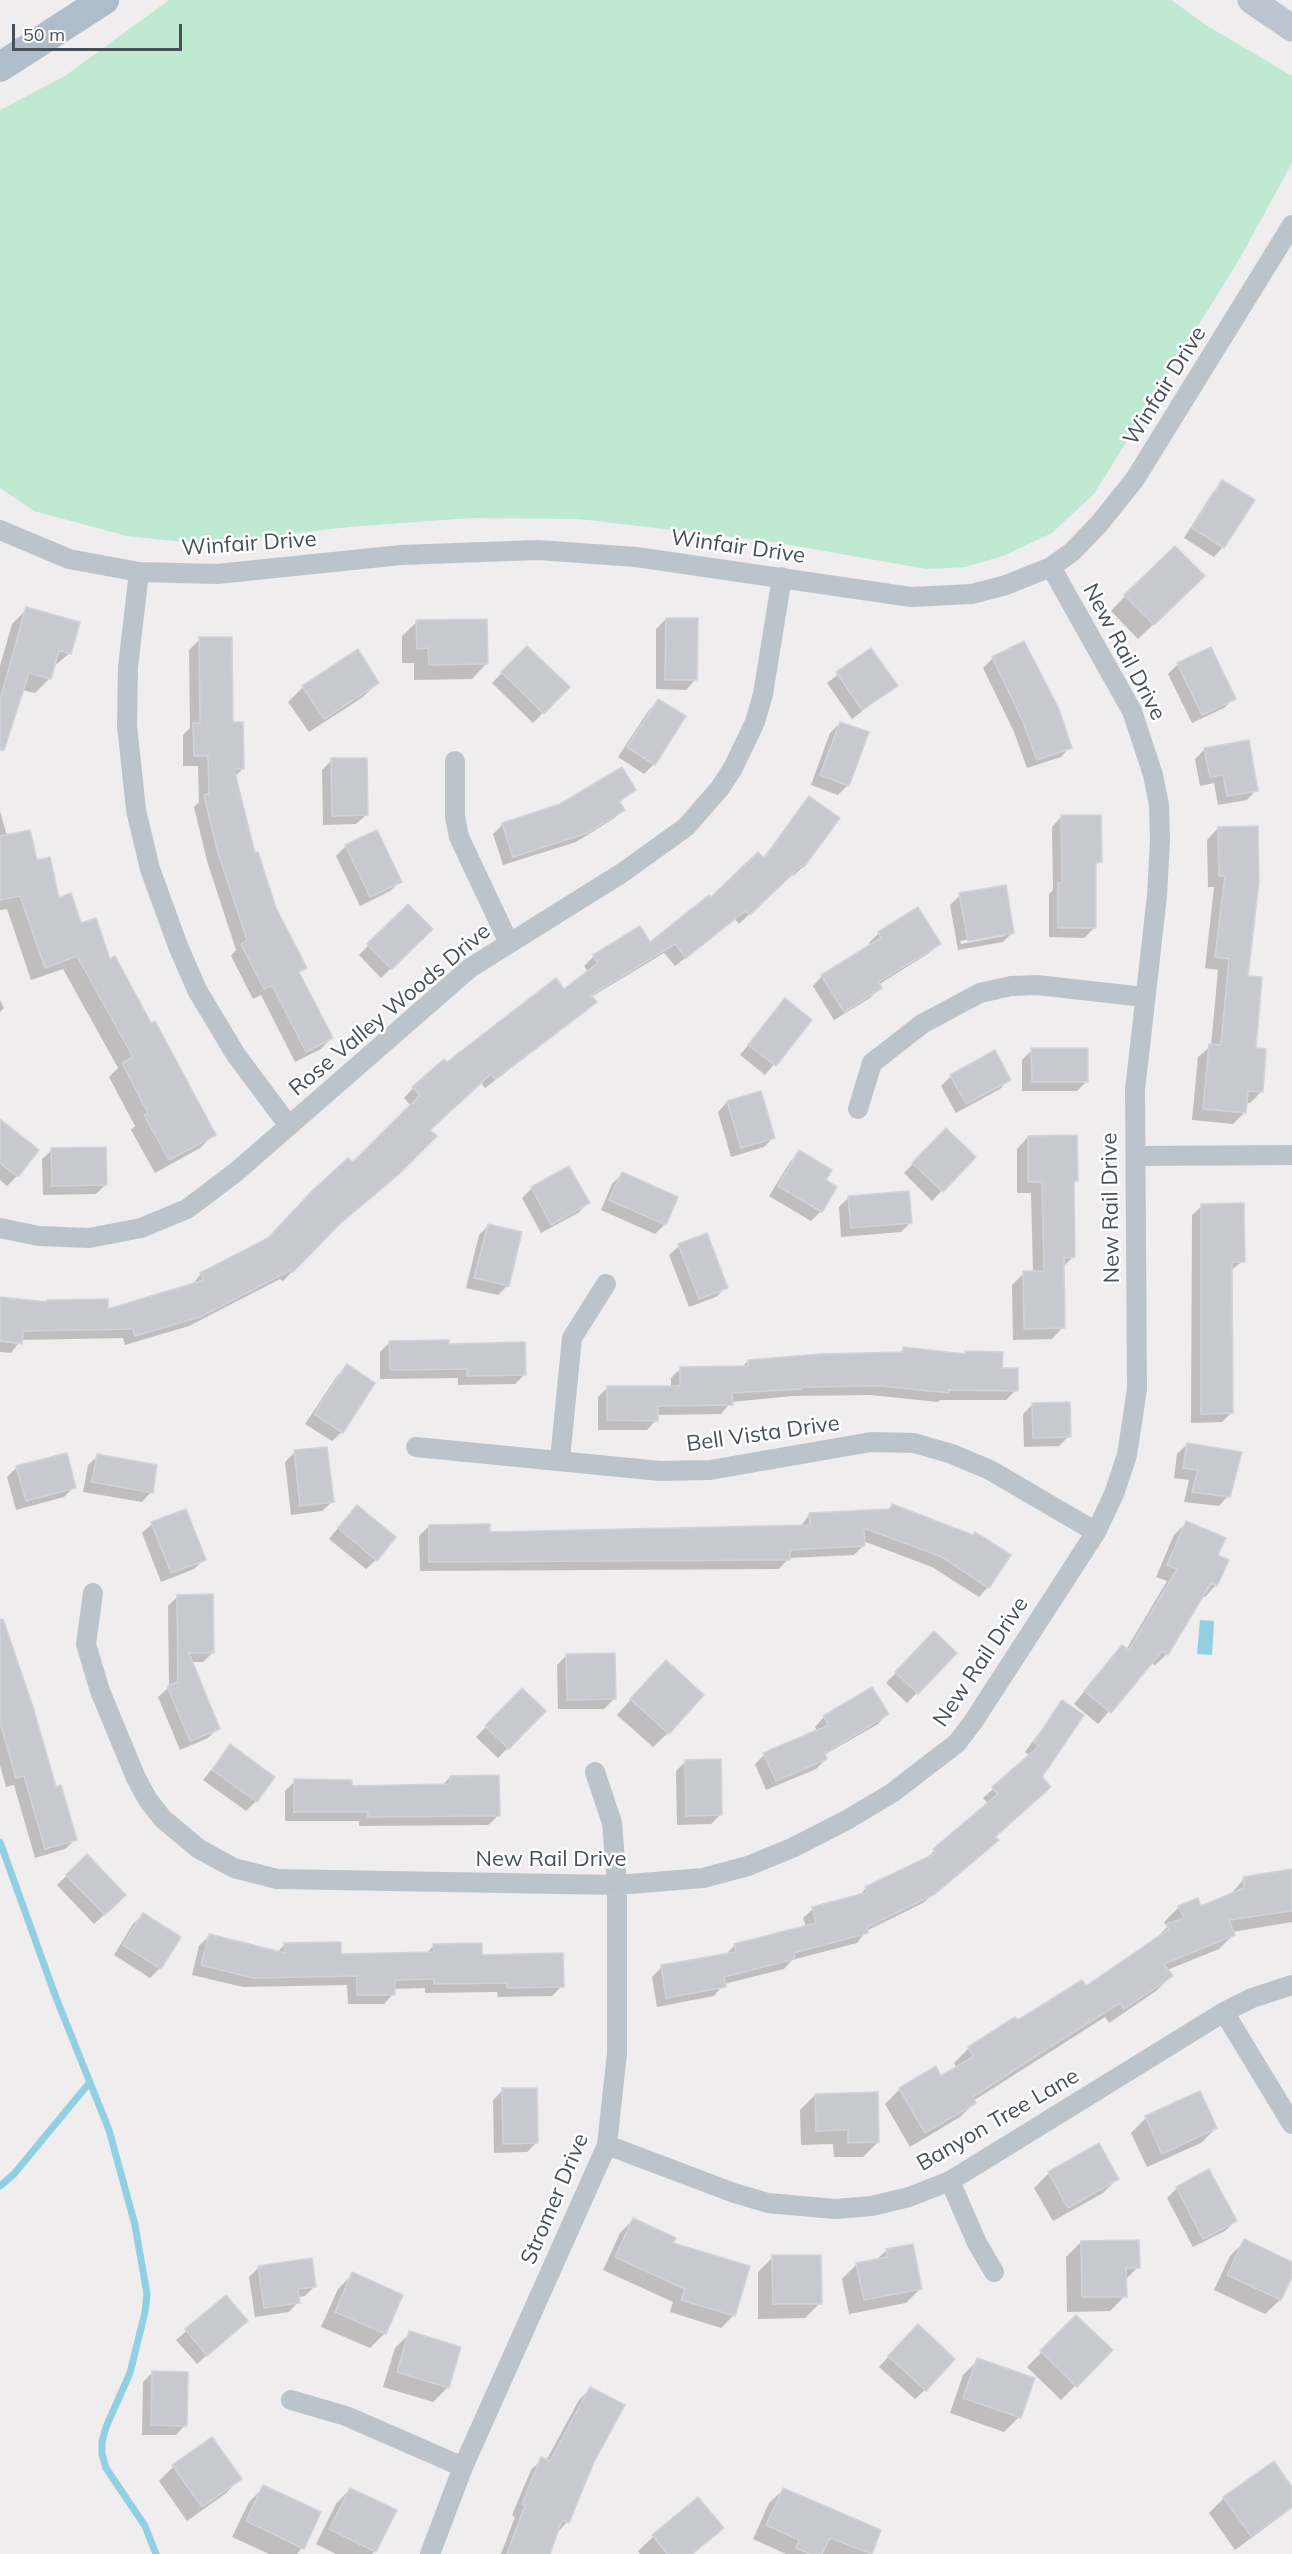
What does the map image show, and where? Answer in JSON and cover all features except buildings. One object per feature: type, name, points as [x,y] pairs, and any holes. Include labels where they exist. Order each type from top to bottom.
[{"type":"main road","points":[[0,67],[104,0]]},
{"type":"main road","points":[[1251,0],[1292,28]]},
{"type":"street","name":"Winfair Drive","points":[[0,530],[69,559],[138,572],[217,574],[401,555],[538,550],[636,557],[878,593],[943,597],[972,594],[1006,585],[1051,567],[1072,552],[1099,524],[1135,479],[1292,225]]},
{"type":"street","name":"New Rail Drive","points":[[93,1593],[86,1644],[100,1691],[136,1778],[148,1800],[163,1819],[182,1837],[207,1854],[234,1868],[277,1879],[617,1885],[703,1878],[748,1866],[792,1848],[844,1821],[892,1793],[957,1743],[973,1722],[1096,1532],[1114,1494],[1127,1455],[1137,1389],[1135,1090],[1160,840],[1159,805],[1154,775],[1132,711],[1051,567]]},
{"type":"street","points":[[138,572],[129,667],[127,725],[136,810],[150,869],[197,990],[236,1055],[289,1126]]},
{"type":"street","name":"Rose Valley Woods Drive","points":[[0,1227],[39,1236],[89,1238],[141,1228],[186,1209],[210,1194],[470,968],[508,941],[662,846],[686,826],[720,788],[733,768],[755,722],[763,694],[782,577]]},
{"type":"street","points":[[455,761],[455,817],[459,837],[508,941]]},
{"type":"street","points":[[858,1109],[872,1063],[922,1024],[980,993],[1011,986],[1037,985],[1144,997]]},
{"type":"street","points":[[1136,1156],[1292,1155]]},
{"type":"street","points":[[560,1459],[573,1338],[606,1284]]},
{"type":"street","name":"Bell Vista Drive","points":[[416,1447],[560,1459],[660,1471],[710,1470],[871,1442],[914,1443],[952,1454],[990,1470],[1096,1532]]},
{"type":"street","name":"Stromer Drive","points":[[430,2554],[464,2467],[607,2145],[617,2053],[617,1885],[612,1822],[594,1772]]},
{"type":"street","name":"Banyon Tree Lane","points":[[607,2145],[734,2193],[798,2207],[835,2209],[872,2206],[909,2197],[950,2181],[1224,2012],[1252,1998],[1292,1985]]},
{"type":"street","points":[[1224,2012],[1292,2124]]},
{"type":"street","points":[[950,2181],[977,2244],[994,2272]]},
{"type":"street","points":[[291,2400],[346,2416],[464,2467]]},
{"type":"green space","points":[[169,0],[1171,0],[1206,25],[1292,76],[1292,163],[1240,258],[1094,494],[1052,533],[1003,556],[965,567],[927,569],[767,541],[579,519],[470,518],[349,527],[203,544],[127,536],[34,511],[0,488],[0,110],[65,76]]},
{"type":"water","points":[[1200,1620],[1214,1621],[1212,1655],[1197,1654]]},
{"type":"waterway","points":[[0,1842],[55,1995],[109,2130],[135,2225],[147,2294],[145,2312],[130,2373],[106,2427],[102,2454],[106,2468],[145,2526],[156,2554]]},
{"type":"waterway","points":[[0,2186],[14,2174],[90,2082]]}]
